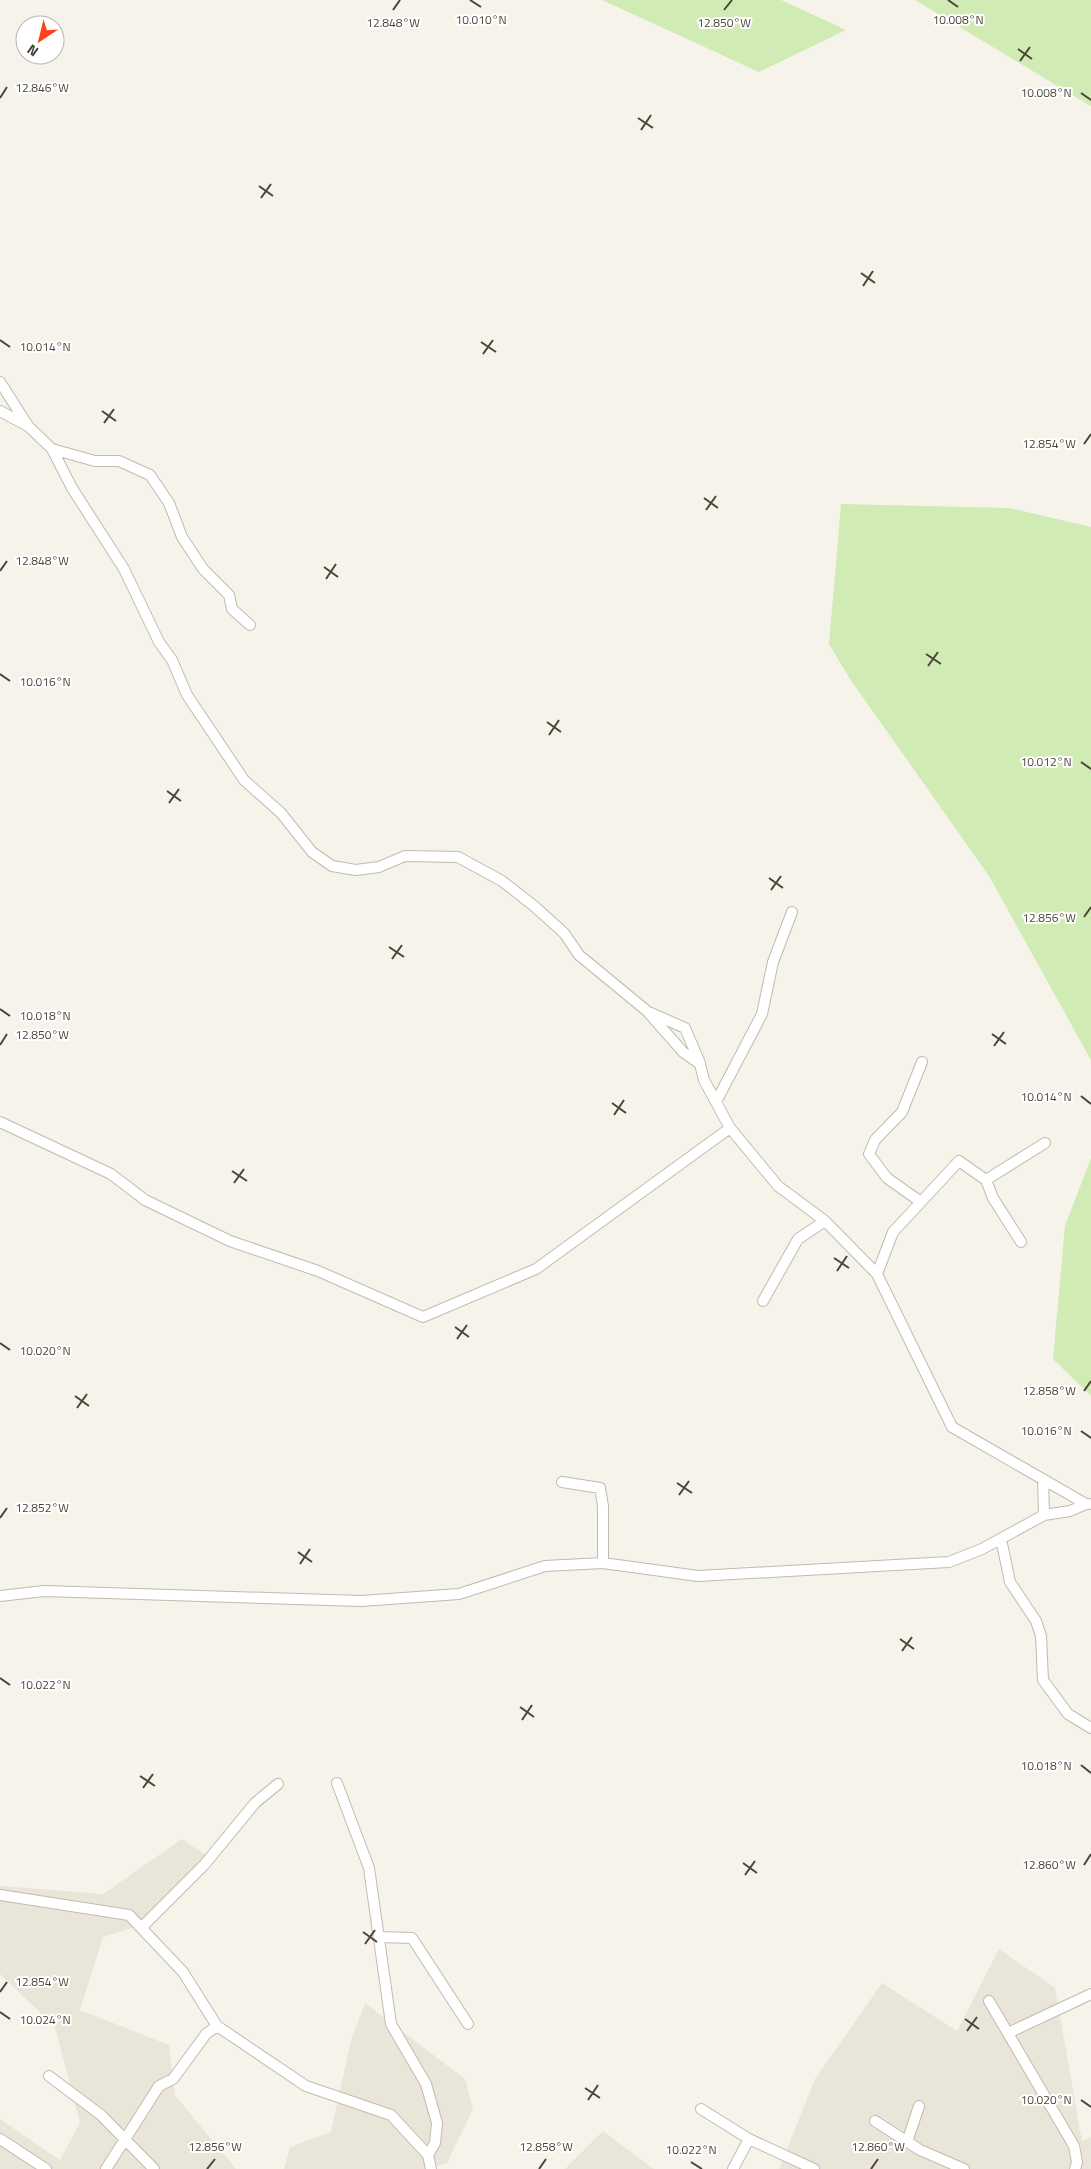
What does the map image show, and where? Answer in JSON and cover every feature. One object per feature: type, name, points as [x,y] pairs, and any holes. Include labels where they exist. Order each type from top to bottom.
[{"type":"street","points":[[0,382],[28,426],[52,449],[72,488],[124,569],[159,642],[172,660],[187,695],[244,780],[281,812],[312,852],[332,866],[356,870],[379,868],[405,856],[458,857],[502,881],[564,933],[579,955],[646,1011],[683,1052],[700,1064]]},
{"type":"street","points":[[0,412],[28,426]]},
{"type":"street","points":[[52,449],[95,461],[118,461],[150,475],[169,503],[182,537],[203,569],[229,595],[232,609],[250,625]]},
{"type":"street","points":[[716,1102],[762,1014],[774,962],[792,912]]},
{"type":"street","points":[[646,1011],[685,1028],[700,1064],[704,1080],[730,1128],[778,1186],[826,1221],[878,1274],[952,1427],[1088,1504]]},
{"type":"street","points":[[921,1202],[887,1178],[869,1154],[875,1140],[902,1112],[922,1062]]},
{"type":"street","points":[[0,1122],[111,1174],[145,1200],[230,1241],[318,1270],[424,1317],[536,1269],[730,1128]]},
{"type":"street","points":[[986,1180],[1045,1143]]},
{"type":"street","points":[[878,1274],[893,1232],[959,1161],[986,1180],[993,1198],[1021,1242]]},
{"type":"street","points":[[763,1301],[798,1239],[826,1221]]},
{"type":"street","points":[[1043,1479],[1044,1515]]},
{"type":"street","points":[[562,1482],[600,1488],[603,1506],[603,1563]]},
{"type":"street","points":[[0,1596],[44,1591],[361,1602],[459,1594],[545,1566],[603,1563],[698,1576],[949,1562],[982,1549],[1044,1515],[1070,1511],[1088,1504]]},
{"type":"street","points":[[1001,1539],[1010,1582],[1036,1621],[1041,1636],[1043,1680],[1068,1714],[1091,1728]]},
{"type":"street","points":[[337,1783],[369,1868],[391,2024],[426,2084],[437,2123],[435,2143],[428,2155]]},
{"type":"street","points":[[141,1928],[204,1865],[254,1803],[278,1784]]},
{"type":"street","points":[[0,1895],[129,1915],[183,1972],[217,2026],[306,2086],[391,2115],[428,2155],[430,2169]]},
{"type":"street","points":[[380,1937],[412,1938],[468,2024]]},
{"type":"street","points":[[1008,2033],[1091,1994]]},
{"type":"street","points":[[989,2001],[1074,2146],[1078,2167]]},
{"type":"street","points":[[106,2169],[159,2086],[173,2079],[206,2034],[217,2026]]},
{"type":"street","points":[[49,2076],[101,2115],[154,2169]]},
{"type":"street","points":[[907,2142],[919,2106]]},
{"type":"street","points":[[701,2109],[750,2139],[814,2169]]},
{"type":"street","points":[[875,2121],[920,2150],[964,2169]]},
{"type":"street","points":[[0,2139],[46,2169]]},
{"type":"street","points":[[733,2169],[750,2139]]},
{"type":"shaded area","points":[[182,1839],[214,1861],[155,1921],[103,1937],[80,2010],[169,2045],[175,2095],[236,2169],[0,2169],[0,2119],[60,2160],[80,2123],[55,2027],[0,1974],[0,1886],[103,1894]]},
{"type":"shaded area","points":[[999,1949],[1055,1988],[1082,2141],[1091,2137],[1091,2169],[779,2169],[815,2079],[882,1983],[957,2031]]},
{"type":"shaded area","points":[[365,2003],[465,2079],[473,2109],[447,2163],[426,2169],[284,2169],[290,2147],[331,2132],[351,2040]]},
{"type":"shaded area","points":[[603,2131],[654,2169],[565,2169]]},
{"type":"green space","points":[[602,0],[781,0],[846,30],[759,72]]},
{"type":"green space","points":[[915,0],[1091,0],[1091,106],[1089,105]]},
{"type":"green space","points":[[841,504],[1009,508],[1091,527],[1091,1060],[989,876],[850,679],[829,644]]},
{"type":"green space","points":[[1091,1158],[1091,1396],[1053,1359],[1065,1226]]}]
